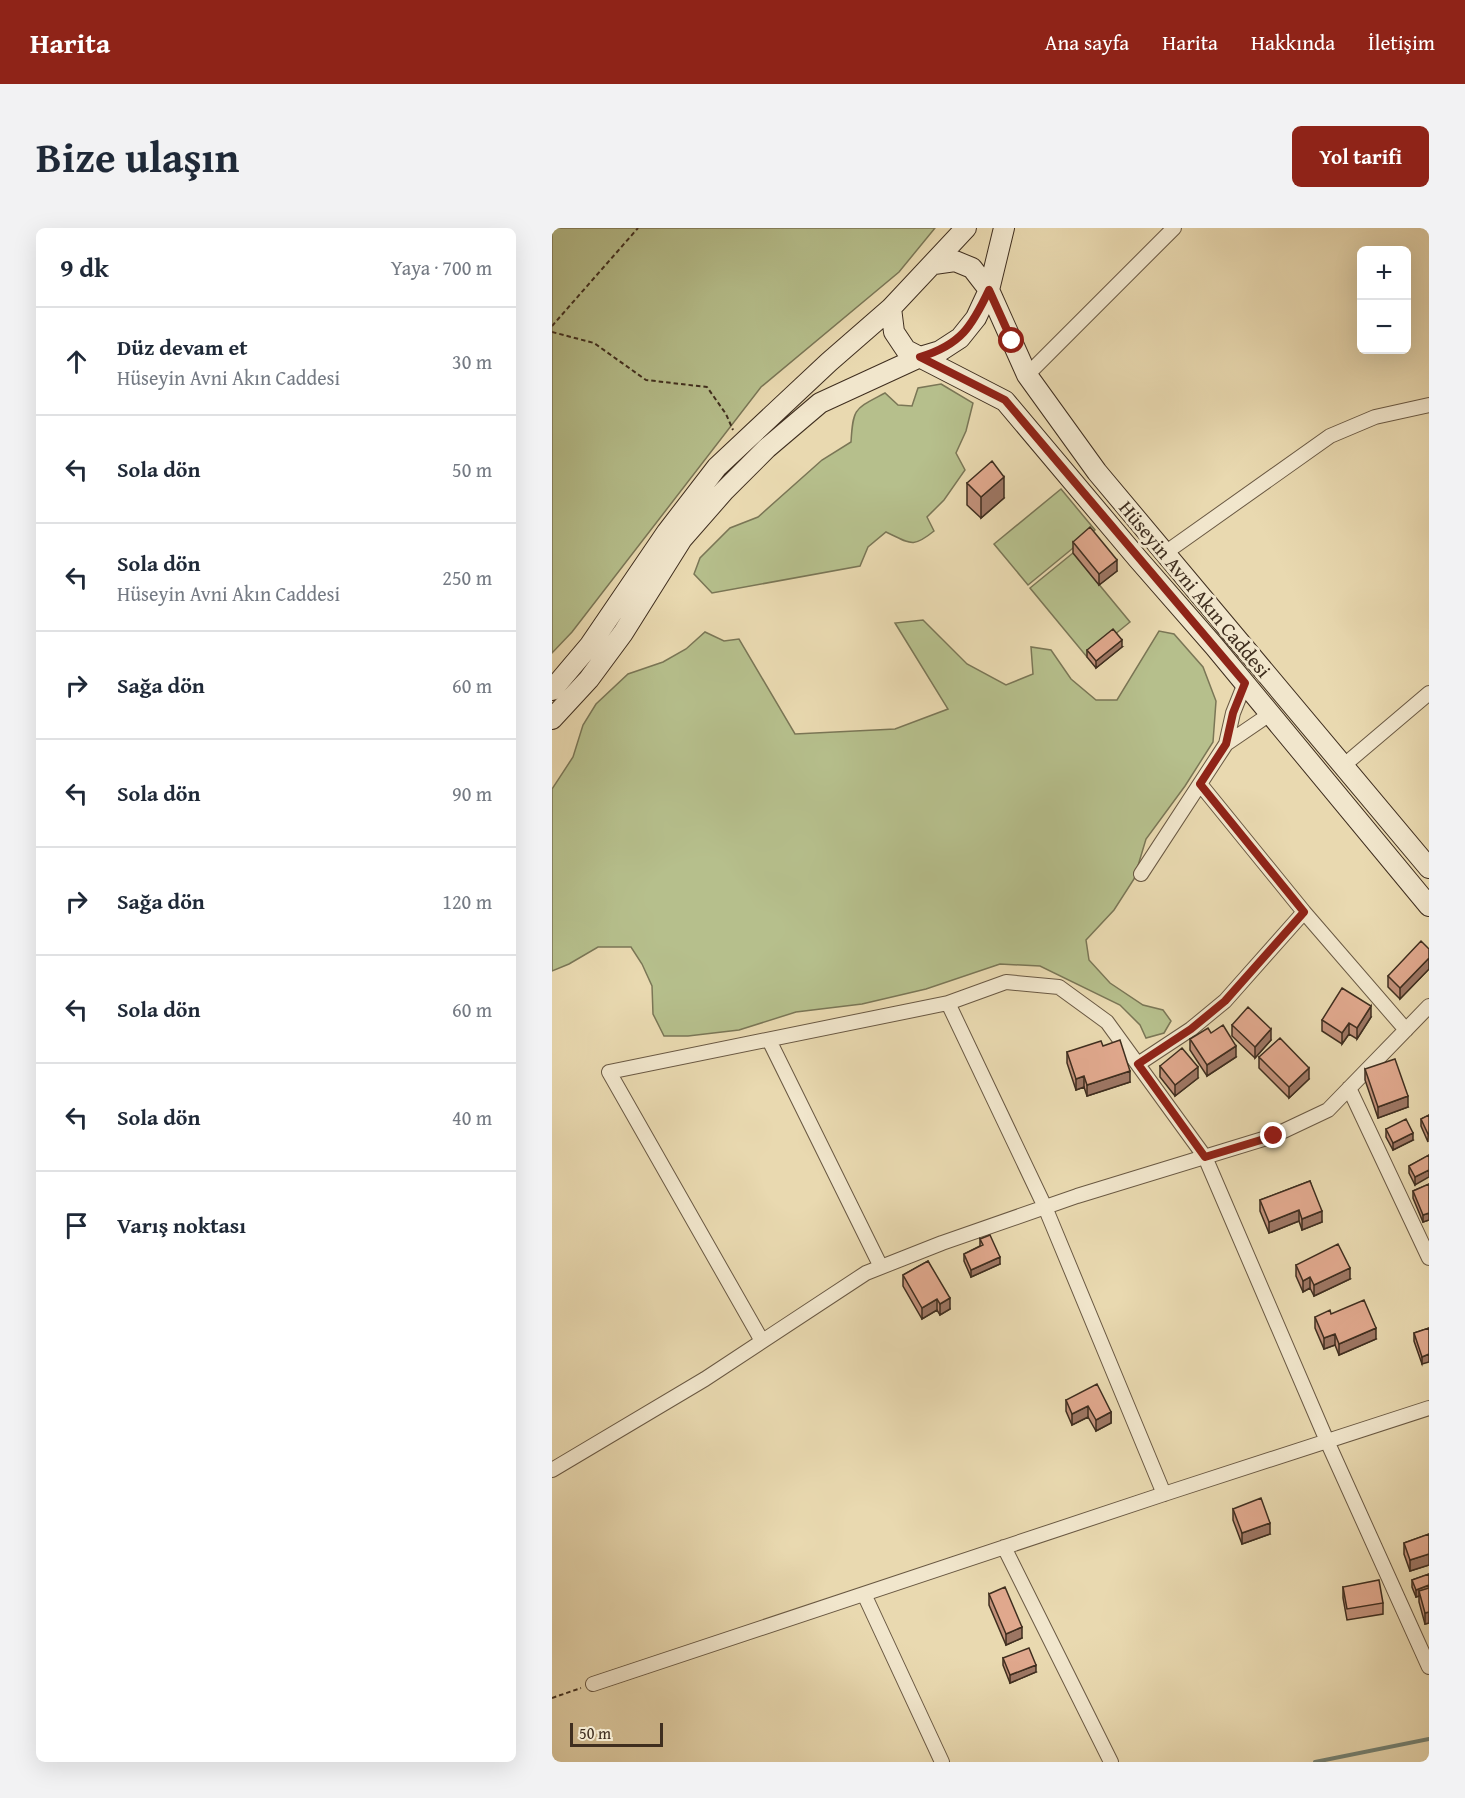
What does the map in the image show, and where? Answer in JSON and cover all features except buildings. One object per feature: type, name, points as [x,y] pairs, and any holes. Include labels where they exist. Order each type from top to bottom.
[{"type":"main road","points":[[552,690],[590,645],[667,532],[717,467],[829,362],[891,308],[966,228]]},
{"type":"main road","points":[[552,720],[588,680],[623,633],[682,539],[724,491],[767,448],[820,403],[920,357],[940,351],[960,338],[976,318],[989,290],[1004,228]]},
{"type":"main road","points":[[934,264],[955,261],[972,268],[989,290]]},
{"type":"main road","name":"Hüseyin Avni Akın Caddesi","points":[[989,290],[1027,375],[1098,472],[1429,868]]},
{"type":"main road","points":[[891,308],[894,332],[906,350],[920,357]]},
{"type":"main road","name":"Hüseyin Avni Akın Caddesi","points":[[920,357],[1005,400],[1245,683],[1429,906]]},
{"type":"street","points":[[1027,375],[1174,228]]},
{"type":"street","points":[[1166,554],[1330,436],[1375,417],[1429,405]]},
{"type":"street","points":[[1141,874],[1226,744],[1233,713],[1245,683]]},
{"type":"street","points":[[1343,766],[1429,693]]},
{"type":"street","points":[[1226,744],[1270,714]]},
{"type":"street","points":[[1200,784],[1304,912],[1406,1030]]},
{"type":"street","points":[[1138,1064],[1191,1029],[1225,1001],[1304,912]]},
{"type":"street","points":[[762,1341],[609,1072],[948,1003],[1006,982],[1059,987],[1107,1022],[1205,1157],[1327,1441],[1429,1667]]},
{"type":"street","points":[[948,1003],[1046,1207],[1164,1494]]},
{"type":"street","points":[[552,1470],[705,1379],[866,1273],[942,1243],[1046,1207],[1283,1132],[1328,1110],[1429,1006]]},
{"type":"street","points":[[769,1040],[881,1267]]},
{"type":"street","points":[[1349,1088],[1429,1258]]},
{"type":"street","points":[[592,1684],[1429,1408]]},
{"type":"street","points":[[1004,1547],[1111,1762]]},
{"type":"street","points":[[864,1594],[942,1762]]},
{"type":"path","points":[[552,326],[638,228]]},
{"type":"path","points":[[552,332],[594,343],[646,380],[706,387],[726,414],[739,446]]},
{"type":"path","points":[[552,1698],[592,1684]]},
{"type":"green space","points":[[552,228],[935,228],[899,272],[761,387],[572,632],[552,653]]},
{"type":"green space","points":[[941,384],[973,403],[966,431],[956,453],[965,470],[944,500],[927,517],[934,531],[915,542],[886,532],[868,547],[860,566],[712,593],[694,574],[700,558],[730,528],[758,517],[822,460],[851,442],[855,415],[867,402],[885,393],[898,405],[912,406],[918,388]]},
{"type":"green space","points":[[1061,489],[1095,530],[1028,585],[994,544]]},
{"type":"green space","points":[[1073,553],[1130,622],[1087,657],[1030,588]]},
{"type":"green space","points":[[923,620],[967,664],[1006,685],[1033,674],[1031,647],[1051,650],[1071,679],[1096,700],[1117,700],[1159,631],[1174,634],[1203,667],[1216,701],[1213,742],[1185,786],[1146,839],[1134,879],[1114,910],[1086,940],[1089,960],[1110,983],[1143,1005],[1163,1010],[1171,1021],[1164,1033],[1146,1038],[1140,1025],[1120,1005],[1040,966],[1000,964],[926,989],[862,1004],[796,1012],[739,1030],[688,1036],[664,1036],[653,1014],[652,986],[631,947],[598,947],[552,971],[552,789],[573,757],[583,725],[596,704],[628,674],[663,662],[686,649],[705,632],[724,641],[739,639],[795,734],[895,729],[948,709],[895,623]]},
{"type":"waterway","points":[[1315,1762],[1429,1739]]},
{"type":"route","points":[[1012,341],[989,290],[976,318],[960,338],[940,351],[920,357],[1005,400],[1245,683],[1233,713],[1226,744],[1200,784],[1304,912],[1225,1001],[1191,1029],[1138,1064],[1205,1157],[1274,1136]]}]
